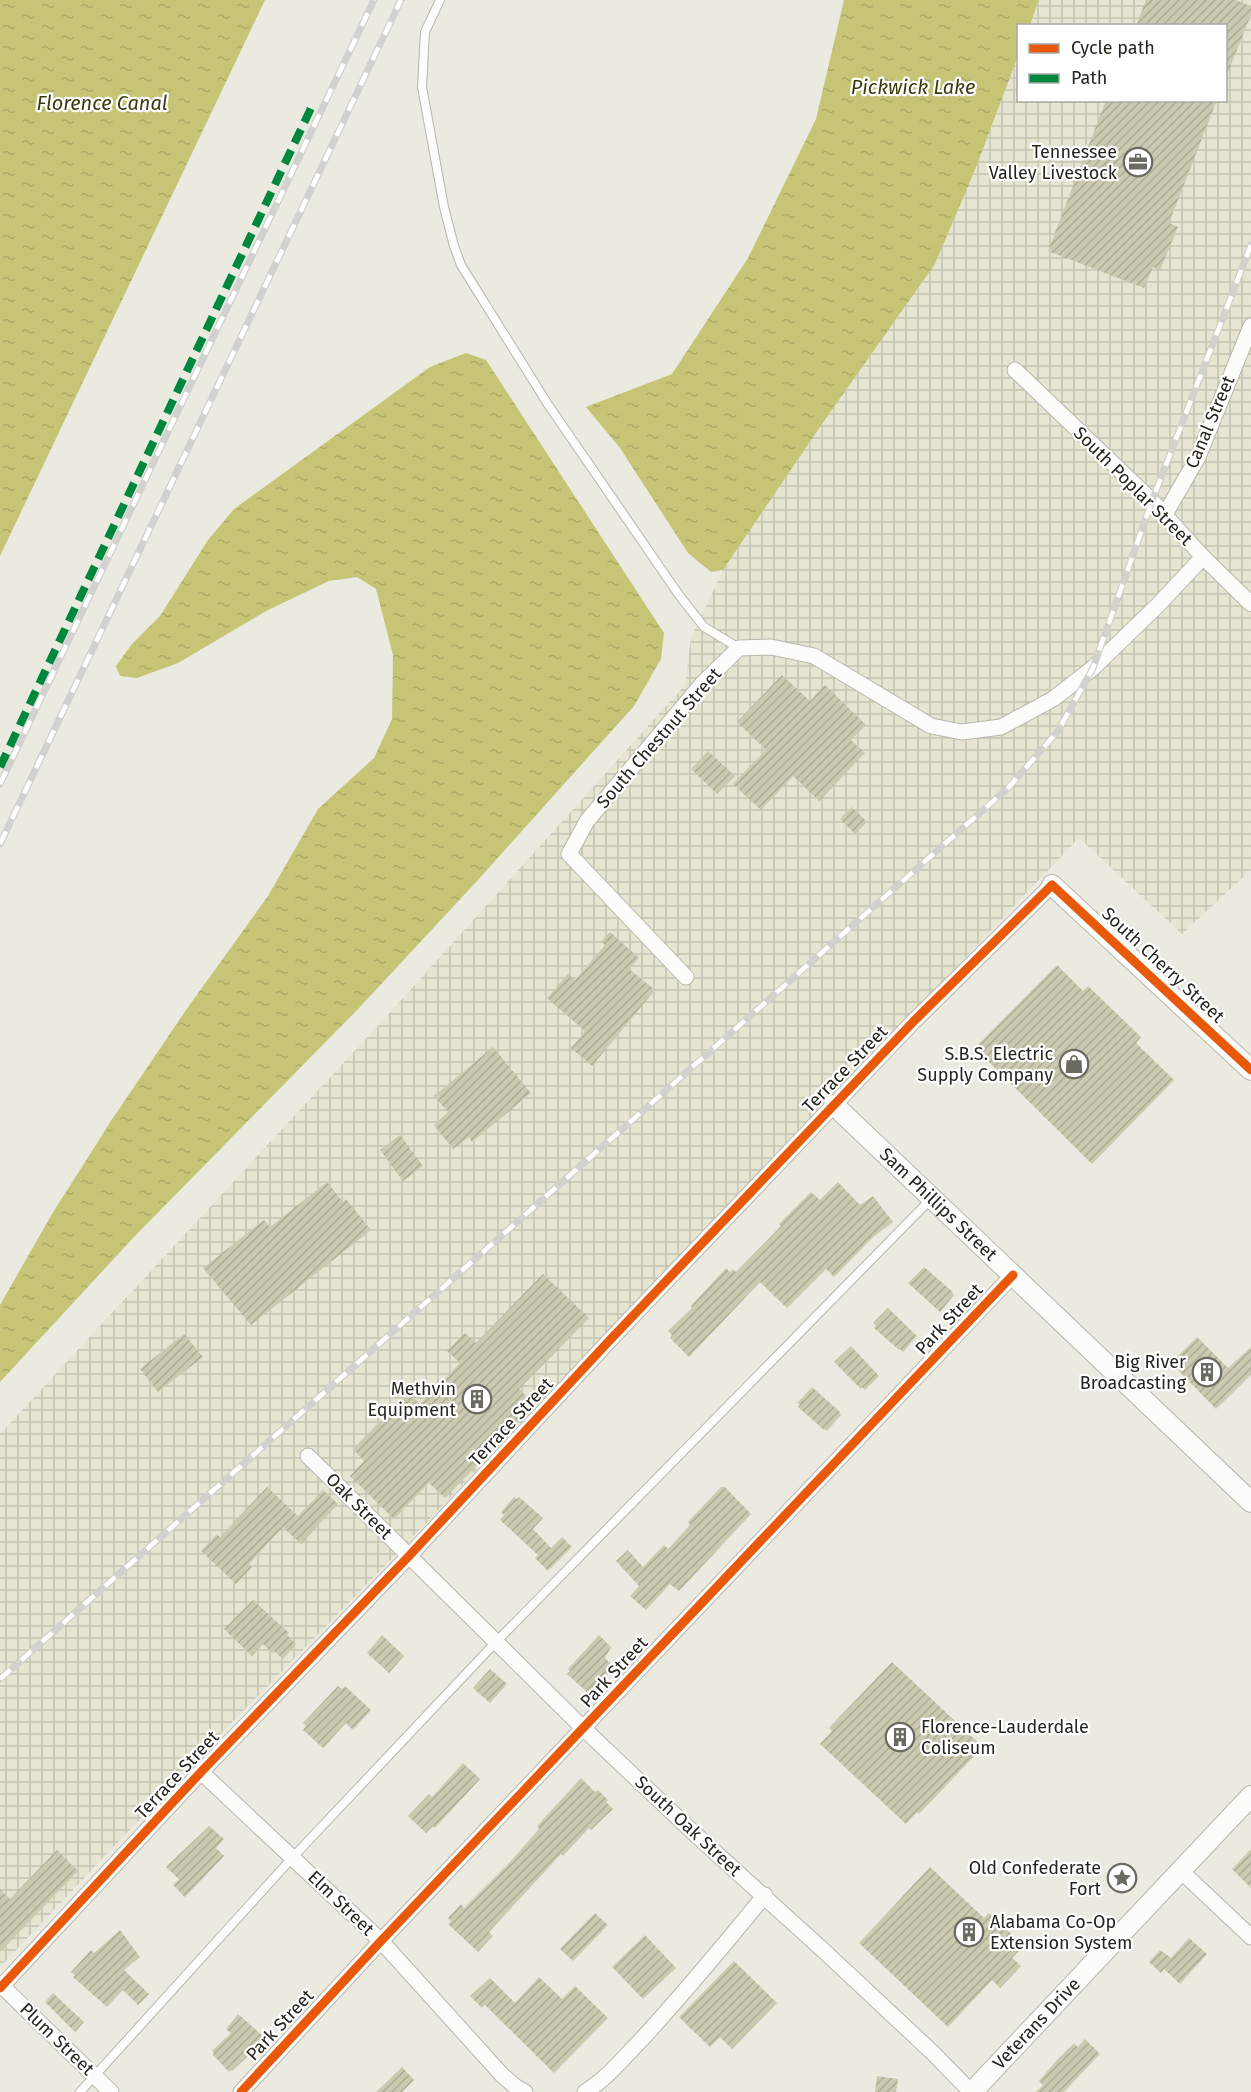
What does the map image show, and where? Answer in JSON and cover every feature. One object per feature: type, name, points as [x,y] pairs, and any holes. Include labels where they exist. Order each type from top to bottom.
[{"type":"street","name":"Canal Street","points":[[1164,516],[1198,457],[1251,326]]},
{"type":"street","name":"South Poplar Street","points":[[1015,370],[1152,501],[1203,557],[1251,604]]},
{"type":"street","points":[[739,648],[771,647],[814,656],[931,726],[962,732],[1001,727],[1053,699],[1093,669],[1203,557]]},
{"type":"street","name":"South Chestnut Street","points":[[686,977],[569,854],[587,821],[702,684],[739,648]]},
{"type":"street","name":"South Cherry Street","points":[[1052,885],[1251,1070]]},
{"type":"street","name":"Terrace Street","points":[[1,1987],[201,1772],[409,1556],[609,1341],[914,1021],[1052,885]]},
{"type":"street","name":"Sam Phillips Street","points":[[834,1105],[1251,1502]]},
{"type":"street","name":"Park Street","points":[[241,2092],[652,1654],[1013,1275]]},
{"type":"street","name":"Oak Street","points":[[308,1456],[409,1556]]},
{"type":"street","name":"South Oak Street","points":[[409,1556],[584,1729],[695,1834],[765,1895],[933,2053],[971,2092]]},
{"type":"street","name":"Elm Street","points":[[201,1772],[381,1941],[502,2075],[525,2092]]},
{"type":"street","name":"Veterans Drive","points":[[971,2092],[1251,1797]]},
{"type":"street","points":[[1181,1871],[1251,1937]]},
{"type":"street","points":[[585,2092],[608,2074],[663,2016],[765,1895]]},
{"type":"street","name":"Plum Street","points":[[1,1987],[111,2092]]},
{"type":"lane","points":[[440,0],[425,32],[422,87],[444,207],[461,265],[547,403],[679,595],[704,627],[739,648]]},
{"type":"lane","points":[[80,2092],[293,1857],[495,1643],[932,1199]]},
{"type":"shaded area","points":[[1039,0],[1251,0],[1251,870],[1182,934],[1079,838],[0,1967],[0,1434],[385,1018],[685,685],[691,638],[723,570],[935,264],[975,170],[1017,59],[1017,102],[1227,102],[1227,24],[1030,24]]},
{"type":"water","name":"Florence Canal","points":[[0,0],[265,0],[0,556]]},
{"type":"water","name":"Pickwick Lake","points":[[844,0],[1039,0],[1030,24],[1017,24],[1017,59],[975,170],[935,264],[723,570],[711,572],[688,553],[620,448],[586,407],[672,374],[748,258],[816,119]]},
{"type":"water","points":[[466,353],[486,360],[664,633],[661,659],[634,706],[477,881],[359,1008],[133,1238],[0,1382],[0,1305],[52,1214],[186,1010],[268,896],[318,809],[374,758],[392,719],[393,655],[376,589],[357,577],[329,581],[268,610],[178,663],[137,678],[120,676],[116,666],[132,644],[160,616],[208,540],[234,509],[430,367]]},
{"type":"building","points":[[1146,0],[1235,0],[1251,6],[1251,15],[1227,75],[1227,24],[1137,24]]},
{"type":"building","name":"Tennessee Valley Livestock","points":[[1105,102],[1216,102],[1169,223],[1178,227],[1160,270],[1153,267],[1144,288],[1048,251]]},
{"type":"building","points":[[782,675],[810,701],[825,685],[866,725],[851,740],[865,753],[819,801],[793,776],[761,810],[733,784],[766,750],[737,722]]},
{"type":"building","points":[[708,751],[735,776],[717,794],[691,769]]},
{"type":"building","points":[[852,807],[867,822],[855,834],[840,819]]},
{"type":"building","points":[[610,932],[639,958],[629,969],[655,990],[592,1066],[571,1048],[585,1031],[547,998],[568,974],[575,980],[605,945],[601,942]]},
{"type":"building","name":"S.B.S. Electric Supply Company","points":[[1057,965],[1083,991],[1088,986],[1141,1037],[1136,1043],[1174,1080],[1092,1164],[975,1048]]},
{"type":"building","points":[[493,1047],[531,1093],[472,1142],[469,1137],[453,1149],[434,1125],[448,1112],[434,1096]]},
{"type":"building","points":[[400,1135],[423,1166],[403,1181],[380,1150]]},
{"type":"building","points":[[327,1182],[343,1202],[346,1199],[371,1230],[251,1325],[203,1268],[264,1220],[270,1227]]},
{"type":"building","points":[[838,1182],[860,1205],[873,1196],[893,1222],[872,1238],[834,1277],[826,1269],[787,1308],[760,1282],[689,1357],[670,1338],[672,1335],[668,1331],[692,1308],[691,1306],[726,1268],[730,1272],[733,1269],[736,1272],[811,1192],[820,1200]]},
{"type":"building","points":[[924,1267],[953,1292],[954,1295],[940,1312],[908,1283]]},
{"type":"building","name":"Methvin Equipment","points":[[543,1274],[589,1318],[519,1389],[536,1405],[445,1498],[429,1483],[394,1519],[350,1476],[364,1461],[353,1449],[408,1393],[420,1404],[460,1363],[447,1351],[465,1333],[476,1343]]},
{"type":"building","points":[[888,1308],[917,1336],[903,1352],[874,1328],[876,1326],[873,1323]]},
{"type":"building","points":[[184,1334],[203,1357],[158,1392],[140,1369]]},
{"type":"building","name":"Big River Broadcasting","points":[[1197,1337],[1228,1368],[1251,1347],[1251,1375],[1216,1409],[1171,1363]]},
{"type":"building","points":[[851,1346],[879,1376],[865,1390],[862,1387],[861,1389],[834,1362]]},
{"type":"building","points":[[812,1387],[840,1412],[841,1415],[827,1431],[798,1407],[800,1405],[797,1403]]},
{"type":"building","points":[[267,1487],[298,1516],[323,1490],[338,1504],[301,1544],[283,1527],[249,1564],[252,1567],[236,1584],[201,1551],[217,1534],[220,1537]]},
{"type":"building","points":[[721,1487],[725,1487],[751,1514],[679,1591],[670,1584],[646,1610],[630,1596],[639,1586],[616,1561],[628,1550],[643,1567],[664,1545],[668,1549],[690,1525],[688,1522]]},
{"type":"building","points":[[514,1497],[517,1499],[519,1497],[543,1518],[533,1529],[551,1548],[562,1537],[572,1547],[548,1571],[535,1558],[538,1555],[500,1520],[504,1515],[501,1512]]},
{"type":"building","points":[[253,1600],[289,1633],[287,1635],[296,1644],[283,1659],[263,1644],[252,1656],[224,1629]]},
{"type":"building","points":[[382,1635],[404,1656],[389,1673],[367,1653]]},
{"type":"building","points":[[599,1635],[611,1647],[605,1658],[614,1667],[589,1694],[567,1674],[570,1671],[568,1669]]},
{"type":"building","name":"Florence-Lauderdale Coliseum","points":[[892,1662],[983,1747],[919,1814],[917,1812],[906,1824],[820,1744],[832,1731],[829,1728]]},
{"type":"building","points":[[490,1669],[507,1684],[490,1703],[473,1688]]},
{"type":"building","points":[[338,1686],[342,1689],[345,1686],[371,1710],[353,1730],[346,1723],[323,1748],[303,1730],[306,1726],[303,1723]]},
{"type":"building","points":[[463,1763],[480,1779],[435,1828],[433,1826],[426,1833],[408,1816],[429,1794],[432,1797]]},
{"type":"building","points":[[581,1778],[595,1792],[598,1790],[613,1809],[591,1830],[589,1828],[563,1856],[561,1854],[489,1932],[493,1936],[478,1952],[448,1924],[451,1921],[448,1918],[461,1904],[464,1908],[510,1862],[539,1829],[537,1826]]},
{"type":"building","points":[[209,1826],[224,1839],[216,1848],[224,1856],[185,1897],[173,1885],[179,1879],[166,1867]]},
{"type":"building","points":[[1251,1849],[1251,1888],[1232,1869]]},
{"type":"building","points":[[57,1850],[78,1871],[0,1952],[0,1889],[10,1899]]},
{"type":"building","points":[[930,1867],[984,1918],[989,1913],[1024,1946],[1012,1958],[1021,1966],[1000,1988],[992,1980],[948,2027],[859,1943]]},
{"type":"building","points":[[595,1913],[608,1925],[573,1961],[560,1949]]},
{"type":"building","points":[[120,1930],[140,1957],[124,1970],[149,1994],[138,2005],[123,1990],[107,2007],[73,1977],[75,1975],[71,1972],[91,1950],[94,1953]]},
{"type":"building","points":[[645,1935],[676,1968],[643,1999],[612,1967]]},
{"type":"building","points":[[1189,1938],[1207,1954],[1180,1984],[1164,1969],[1161,1973],[1149,1962],[1160,1950],[1171,1958]]},
{"type":"building","points":[[734,1961],[777,2003],[732,2049],[720,2037],[710,2047],[679,2017]]},
{"type":"building","points":[[539,1977],[562,1999],[575,1986],[608,2018],[554,2073],[485,2005],[482,2008],[470,1996],[490,1978],[515,2003]]},
{"type":"building","points":[[53,1993],[84,2022],[75,2032],[45,2002]]},
{"type":"building","points":[[238,2014],[264,2037],[246,2058],[229,2072],[212,2051],[231,2033],[226,2029]]},
{"type":"building","points":[[1085,2039],[1100,2054],[1064,2092],[1036,2092],[1043,2085],[1039,2081],[1056,2061],[1074,2043],[1078,2047]]},
{"type":"building","points":[[402,2067],[414,2080],[402,2092],[376,2092]]},
{"type":"building","points":[[877,2076],[898,2079],[896,2092],[875,2092]]},
{"type":"railway","points":[[0,784],[374,0]]},
{"type":"railway","points":[[0,844],[401,0]]},
{"type":"railway","points":[[0,1679],[1008,788],[1058,731],[1093,668],[1152,501],[1251,245]]},
{"type":"marked path","points":[[0,767],[312,106]]},
{"type":"cycle path","points":[[0,1988],[201,1772],[409,1556],[609,1341],[914,1021],[1052,885],[1251,1070]]},
{"type":"cycle path","points":[[241,2092],[381,1941],[1013,1275]]},
{"type":"place","name":"Tennessee Valley Livestock","points":[[1138,162]]},
{"type":"place","name":"S.B.S. Electric Supply Company","points":[[1074,1064]]},
{"type":"place","name":"Big River Broadcasting","points":[[1207,1372]]},
{"type":"place","name":"Methvin Equipment","points":[[477,1399]]},
{"type":"place","name":"Florence-Lauderdale Coliseum","points":[[900,1737]]},
{"type":"place","name":"Old Confederate Fort","points":[[1122,1878]]},
{"type":"place","name":"Alabama Co-Op Extension System","points":[[969,1932]]}]
